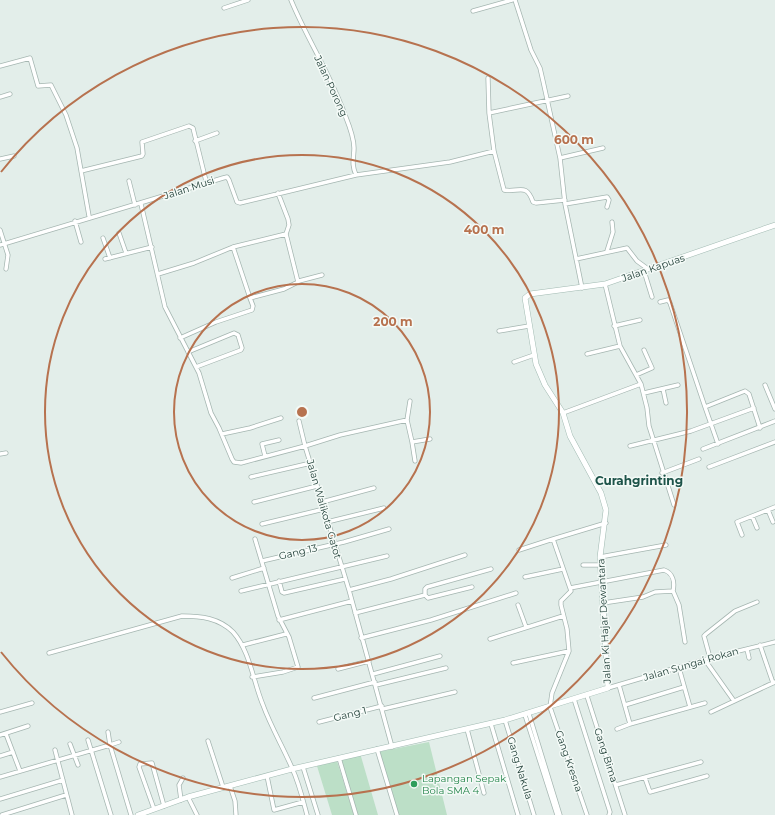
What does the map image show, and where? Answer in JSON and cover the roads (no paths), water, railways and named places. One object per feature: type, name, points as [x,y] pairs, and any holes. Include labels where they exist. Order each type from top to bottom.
[{"type":"main road","name":"Jalan Kapuas","points":[[526,295],[605,284],[645,269],[775,226]]},
{"type":"main road","name":"Jalan Ki Hajar Dewantara","points":[[138,815],[146,814],[154,809],[188,797],[224,787],[292,769],[491,724],[587,696],[608,688],[600,566],[600,557],[606,522],[606,510],[603,497],[574,444],[563,413],[545,385],[536,364],[525,300],[526,295]]},
{"type":"street","points":[[224,8],[248,0]]},
{"type":"street","name":"Jalan Porong","points":[[291,0],[305,33],[334,89],[345,115],[353,143],[352,160],[356,175]]},
{"type":"street","points":[[473,11],[513,0],[531,50],[540,68],[560,158],[565,202],[582,286]]},
{"type":"street","points":[[0,66],[30,58],[37,85],[39,87],[51,85],[64,110],[77,148],[89,216]]},
{"type":"street","points":[[488,78],[489,114],[494,151],[504,190],[525,189],[529,192],[533,202],[536,203],[565,202],[607,197],[609,200],[607,207]]},
{"type":"street","points":[[0,97],[10,94]]},
{"type":"street","points":[[489,114],[568,96]]},
{"type":"street","points":[[81,170],[142,156],[142,142],[189,126],[193,128],[206,181]]},
{"type":"street","points":[[195,141],[218,133]]},
{"type":"street","points":[[560,158],[603,148]]},
{"type":"street","name":"Jalan Musi","points":[[2,244],[89,216],[141,204],[206,181],[227,177],[237,202],[240,203],[356,175],[450,162],[494,151]]},
{"type":"street","points":[[0,159],[14,156]]},
{"type":"street","points":[[129,182],[135,205]]},
{"type":"street","points":[[278,193],[288,219],[289,225],[286,234],[299,281]]},
{"type":"street","name":"Jalan Walikota Gatot","points":[[141,204],[165,306],[202,380],[211,413],[234,462],[241,463],[305,446],[340,566],[349,590],[361,638],[376,684],[392,747]]},
{"type":"street","points":[[75,221],[82,242]]},
{"type":"street","points":[[607,251],[613,232],[612,222]]},
{"type":"street","points":[[0,230],[2,244],[8,255],[6,269]]},
{"type":"street","points":[[119,233],[126,253]]},
{"type":"street","points":[[158,274],[194,263],[233,247],[286,234]]},
{"type":"street","points":[[103,238],[110,258]]},
{"type":"street","points":[[105,259],[152,246]]},
{"type":"street","points":[[180,338],[216,322],[252,310],[253,306],[233,247]]},
{"type":"street","points":[[576,259],[626,248],[645,269],[652,297]]},
{"type":"street","points":[[250,298],[284,289],[299,281],[322,275]]},
{"type":"street","points":[[605,284],[620,346],[641,384],[644,393],[653,439],[662,473],[674,505]]},
{"type":"street","points":[[660,302],[668,300],[670,303],[718,444]]},
{"type":"street","points":[[614,326],[640,320]]},
{"type":"street","points":[[499,331],[529,326]]},
{"type":"street","points":[[188,352],[234,334],[238,335],[242,348],[241,350],[196,367]]},
{"type":"street","points":[[587,354],[620,346]]},
{"type":"street","points":[[636,375],[652,368],[644,350]]},
{"type":"street","points":[[514,362],[534,355]]},
{"type":"street","points":[[563,413],[641,384]]},
{"type":"street","points":[[644,393],[678,385]]},
{"type":"street","points":[[765,385],[775,409]]},
{"type":"street","points":[[663,389],[666,403]]},
{"type":"street","points":[[705,407],[745,391],[749,394],[760,428]]},
{"type":"street","points":[[410,401],[407,420],[415,461]]},
{"type":"street","points":[[630,446],[711,425],[754,408]]},
{"type":"street","points":[[222,434],[250,428],[281,418]]},
{"type":"street","points":[[299,421],[305,446],[340,435],[407,420]]},
{"type":"street","points":[[703,449],[775,421]]},
{"type":"street","points":[[412,442],[430,439]]},
{"type":"street","points":[[265,456],[262,444],[279,440]]},
{"type":"street","points":[[709,467],[775,442]]},
{"type":"street","points":[[0,454],[6,453]]},
{"type":"street","points":[[662,473],[699,460]]},
{"type":"street","points":[[251,477],[311,463]]},
{"type":"street","points":[[254,502],[317,486]]},
{"type":"street","points":[[322,502],[374,488]]},
{"type":"street","points":[[742,535],[737,522],[775,507]]},
{"type":"street","points":[[327,522],[384,508]]},
{"type":"street","points":[[262,524],[324,509]]},
{"type":"street","points":[[768,510],[773,522]]},
{"type":"street","points":[[752,516],[757,528]]},
{"type":"street","points":[[518,550],[606,522]]},
{"type":"street","name":"Gang 13","points":[[262,561],[389,529]]},
{"type":"street","points":[[252,677],[283,672],[298,667],[289,637],[279,620],[255,539]]},
{"type":"street","points":[[550,707],[552,694],[569,651],[567,629],[561,601],[570,593],[570,588],[553,539]]},
{"type":"street","points":[[600,557],[666,545]]},
{"type":"street","points":[[349,590],[391,579],[465,555]]},
{"type":"street","points":[[242,591],[340,566],[388,556]]},
{"type":"street","points":[[583,565],[600,566]]},
{"type":"street","points":[[232,578],[264,568]]},
{"type":"street","points":[[425,594],[425,589],[427,587],[491,569]]},
{"type":"street","points":[[525,578],[563,569]]},
{"type":"street","points":[[570,588],[664,570],[672,577],[674,584],[672,591],[679,604],[685,642]]},
{"type":"street","points":[[279,582],[282,592],[284,593],[345,579]]},
{"type":"street","points":[[425,594],[428,598],[472,586]]},
{"type":"street","points":[[603,603],[643,597],[655,592],[672,591]]},
{"type":"street","points":[[361,638],[431,620],[516,593]]},
{"type":"street","points":[[355,613],[425,594]]},
{"type":"street","points":[[279,620],[352,601]]},
{"type":"street","points":[[710,658],[704,636],[735,611],[757,602]]},
{"type":"street","points":[[518,606],[526,627]]},
{"type":"street","points":[[49,653],[182,616],[200,616],[219,622],[232,631],[243,645],[252,677],[275,735],[292,769],[307,815]]},
{"type":"street","points":[[490,639],[563,616]]},
{"type":"street","points":[[243,645],[286,634]]},
{"type":"street","name":"Jalan Sungai Rokan","points":[[608,688],[710,658],[775,642]]},
{"type":"street","points":[[711,712],[774,683],[760,646]]},
{"type":"street","points":[[747,649],[749,658]]},
{"type":"street","points":[[513,663],[569,651]]},
{"type":"street","points":[[373,674],[440,656]]},
{"type":"street","points":[[705,660],[734,701]]},
{"type":"street","points":[[338,669],[369,661]]},
{"type":"street","points":[[314,698],[446,668]]},
{"type":"street","points":[[679,668],[690,707]]},
{"type":"street","points":[[619,685],[630,724]]},
{"type":"street","points":[[625,705],[684,687]]},
{"type":"street","name":"Gang 1","points":[[319,722],[455,692]]},
{"type":"street","name":"Gang Bima","points":[[587,696],[625,815]]},
{"type":"street","points":[[574,699],[610,812],[609,815]]},
{"type":"street","points":[[0,712],[32,703]]},
{"type":"street","points":[[617,728],[705,703]]},
{"type":"street","name":"Gang Kresna","points":[[550,707],[587,815]]},
{"type":"street","points":[[527,714],[559,815]]},
{"type":"street","name":"Gang Nakula","points":[[505,720],[534,815]]},
{"type":"street","points":[[491,724],[518,815]]},
{"type":"street","points":[[0,736],[28,726]]},
{"type":"street","points":[[467,729],[484,793]]},
{"type":"street","points":[[108,732],[110,745],[131,815]]},
{"type":"street","points":[[6,734],[20,771]]},
{"type":"street","points":[[88,740],[111,815]]},
{"type":"street","points":[[208,741],[224,787]]},
{"type":"street","points":[[0,777],[119,742]]},
{"type":"street","points":[[70,744],[78,766]]},
{"type":"street","points":[[377,749],[397,815]]},
{"type":"street","points":[[55,750],[72,815]]},
{"type":"street","points":[[0,756],[13,752]]},
{"type":"street","points":[[339,758],[356,815]]},
{"type":"street","points":[[616,785],[702,762]]},
{"type":"street","points":[[154,809],[139,767],[140,764],[152,763],[164,806]]},
{"type":"street","points":[[303,767],[318,815]]},
{"type":"street","points":[[267,776],[274,810],[303,802]]},
{"type":"street","points":[[645,778],[650,792],[707,776]]},
{"type":"street","points":[[181,800],[179,784],[183,778]]},
{"type":"street","points":[[0,798],[63,780]]},
{"type":"street","points":[[230,786],[235,801],[236,815]]},
{"type":"street","points":[[2,815],[66,796]]},
{"type":"street","points":[[188,797],[197,815]]},
{"type":"place","name":"Lapangan Sepak Bola SMA 4","points":[[414,784]]},
{"type":"district","name":"Curahgrinting","points":[[639,480]]}]
